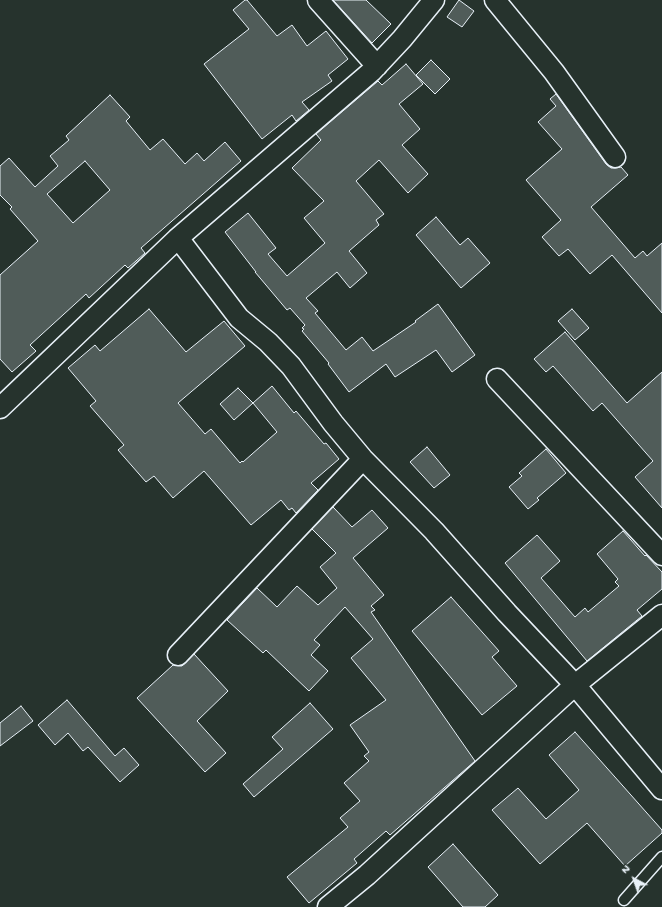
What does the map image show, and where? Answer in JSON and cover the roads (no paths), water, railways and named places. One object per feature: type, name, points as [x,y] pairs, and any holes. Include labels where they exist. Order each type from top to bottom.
[{"type":"street","points":[[318,0],[377,66]]},
{"type":"street","points":[[0,408],[178,238],[377,66],[402,39],[434,0]]},
{"type":"street","points":[[495,0],[554,72],[615,157]]},
{"type":"street","points":[[178,238],[240,318],[268,342],[291,366],[333,423],[363,458],[434,531],[507,613],[575,685],[662,789]]},
{"type":"street","points":[[497,378],[662,555]]},
{"type":"street","points":[[178,656],[363,458]]},
{"type":"street","points":[[328,907],[373,870],[575,685],[662,616]]},
{"type":"lane","points":[[624,900],[662,857]]}]
